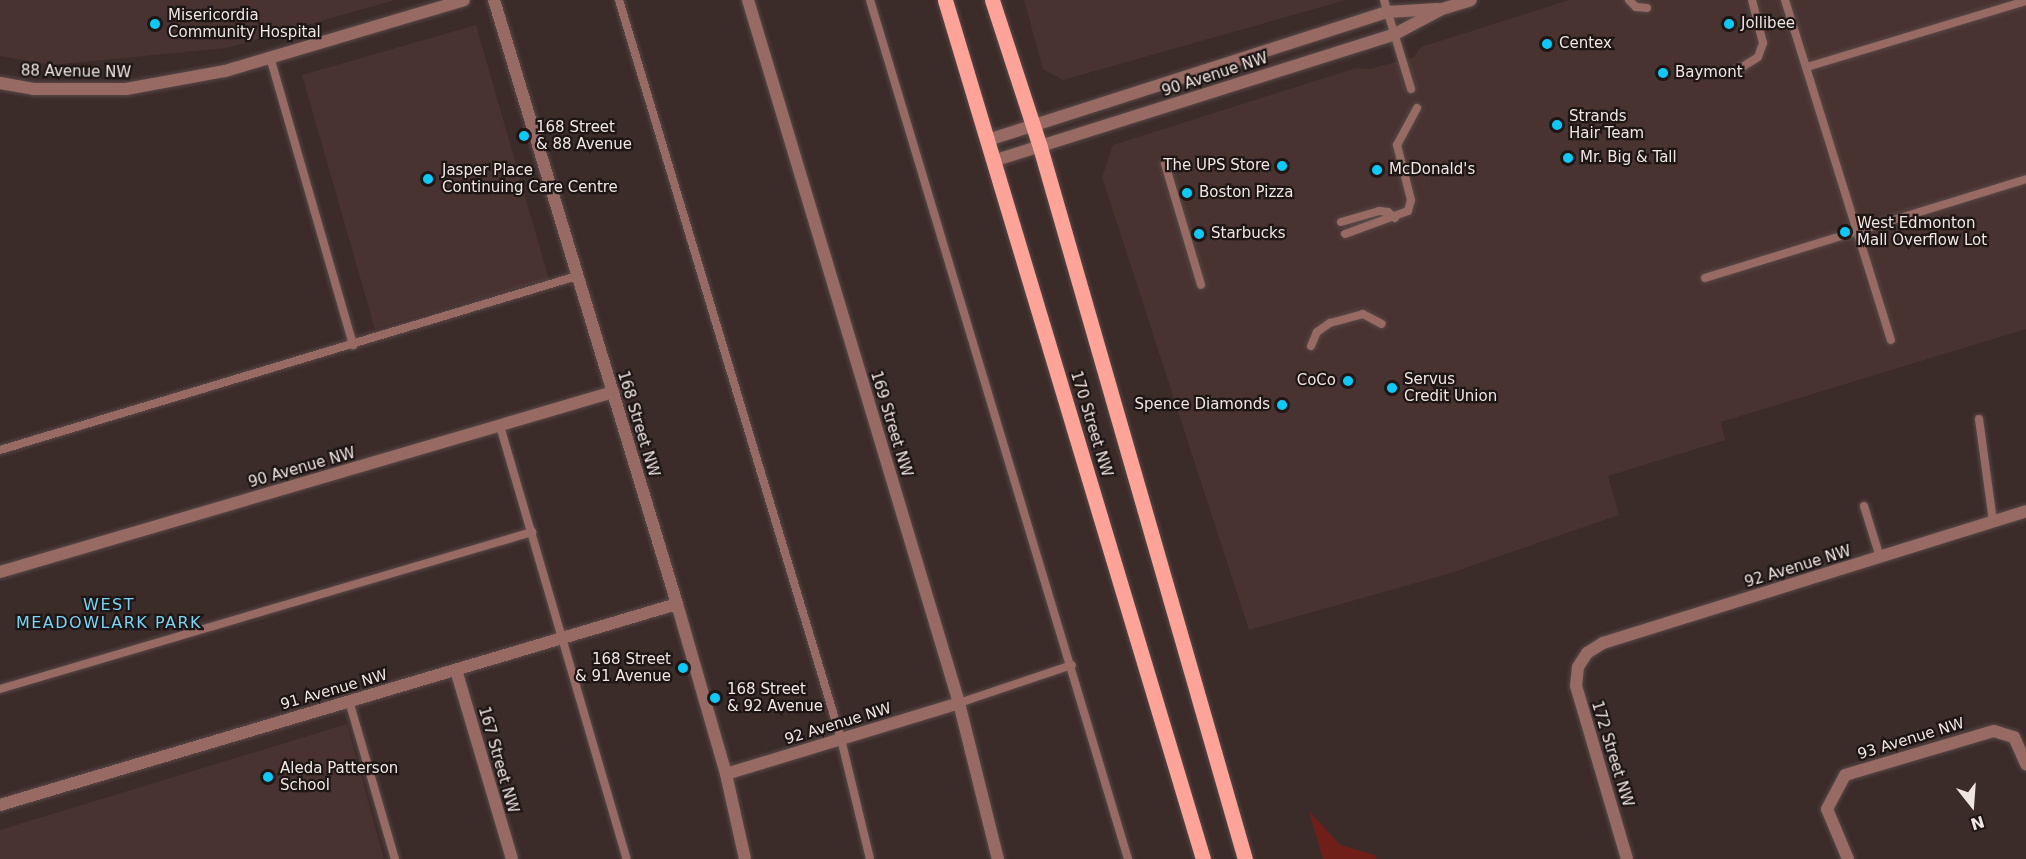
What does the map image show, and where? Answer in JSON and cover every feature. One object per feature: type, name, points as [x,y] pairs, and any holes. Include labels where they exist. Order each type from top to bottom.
[{"type":"main road","name":"170 Street NW","points":[[945,0],[1203,859]]},
{"type":"main road","name":"170 Street NW","points":[[992,1],[1034,126],[1245,859]]},
{"type":"street","name":"88 Avenue NW","points":[[0,83],[33,89],[126,89],[225,71],[428,5],[464,0]]},
{"type":"street","name":"168 Street NW","points":[[494,0],[677,604],[726,774],[745,859]]},
{"type":"street","name":"169 Street NW","points":[[748,0],[959,703],[998,859]]},
{"type":"street","name":"90 Avenue NW","points":[[993,161],[1393,35],[1442,9],[1471,0]]},
{"type":"street","name":"90 Avenue NW","points":[[988,140],[1386,6],[1442,9]]},
{"type":"street","name":"90 Avenue NW","points":[[0,572],[613,392]]},
{"type":"street","name":"92 Avenue NW","points":[[1582,658],[1603,643],[2026,511]]},
{"type":"street","name":"91 Avenue NW","points":[[0,805],[677,604]]},
{"type":"street","name":"172 Street NW","points":[[1582,658],[1576,686],[1627,859]]},
{"type":"street","name":"167 Street NW","points":[[456,670],[512,859]]},
{"type":"street","name":"92 Avenue NW","points":[[726,774],[959,703]]},
{"type":"street","name":"93 Avenue NW","points":[[1848,859],[1827,809],[1845,775],[1994,731],[2014,736],[2026,764]]},
{"type":"lane","points":[[619,0],[841,739],[870,859]]},
{"type":"lane","points":[[870,0],[1072,665],[1128,859]]},
{"type":"lane","points":[[1629,0],[1636,7],[1647,8]]},
{"type":"lane","points":[[1738,69],[1758,57],[1763,43],[1752,0]]},
{"type":"lane","points":[[1785,0],[1891,340]]},
{"type":"lane","points":[[1807,66],[2026,1]]},
{"type":"lane","points":[[1386,6],[1411,89]]},
{"type":"lane","points":[[270,57],[353,345]]},
{"type":"lane","points":[[1345,234],[1395,218],[1411,205],[1397,145],[1417,108]]},
{"type":"lane","points":[[1166,164],[1201,285]]},
{"type":"lane","points":[[1705,278],[2026,179]]},
{"type":"lane","points":[[1341,222],[1384,211],[1395,218]]},
{"type":"lane","points":[[0,450],[577,276]]},
{"type":"lane","points":[[1311,346],[1317,333],[1330,323],[1363,314],[1382,324]]},
{"type":"lane","points":[[1979,419],[1993,521]]},
{"type":"lane","points":[[500,426],[627,859]]},
{"type":"lane","points":[[1864,506],[1880,557]]},
{"type":"lane","points":[[0,689],[532,532]]},
{"type":"lane","points":[[959,703],[1072,665]]},
{"type":"lane","points":[[349,701],[395,859]]},
{"type":"shaded area","name":"Misericordia Community Hospital","points":[[0,0],[395,0],[227,48],[51,65],[0,56]]},
{"type":"shaded area","points":[[1024,0],[1346,0],[1063,80],[1043,69]]},
{"type":"shaded area","points":[[1569,0],[2026,0],[2026,329],[1721,422],[1725,440],[1608,476],[1619,515],[1448,574],[1249,630],[1102,177],[1113,145],[1356,68],[1370,69],[1414,57],[1421,47]]},
{"type":"shaded area","name":"Jasper Place Continuing Care Centre","points":[[476,25],[549,279],[375,329],[302,75]]},
{"type":"shaded area","name":"Aleda Patterson School","points":[[347,724],[384,859],[0,859],[0,830]]},
{"type":"shaded area","points":[[1309,811],[1340,845],[1375,855],[1376,859],[1323,859]]},
{"type":"place","name":"Misericordia Community Hospital","points":[[155,24]]},
{"type":"place","name":"Jollibee","points":[[1729,24]]},
{"type":"place","name":"Centex","points":[[1547,44]]},
{"type":"place","name":"Baymont","points":[[1663,73]]},
{"type":"place","name":"Strands Hair Team","points":[[1557,125]]},
{"type":"place","name":"168 Street & 88 Avenue","points":[[524,136]]},
{"type":"place","name":"Mr. Big & Tall","points":[[1568,158]]},
{"type":"place","name":"The UPS Store","points":[[1282,166]]},
{"type":"place","name":"McDonald's","points":[[1377,170]]},
{"type":"place","name":"Jasper Place Continuing Care Centre","points":[[428,179]]},
{"type":"place","name":"Boston Pizza","points":[[1187,193]]},
{"type":"place","name":"West Edmonton Mall Overflow Lot","points":[[1845,232]]},
{"type":"place","name":"Starbucks","points":[[1199,234]]},
{"type":"place","name":"CoCo","points":[[1348,381]]},
{"type":"place","name":"Servus Credit Union","points":[[1392,388]]},
{"type":"place","name":"Spence Diamonds","points":[[1282,405]]},
{"type":"place","name":"168 Street & 91 Avenue","points":[[683,668]]},
{"type":"place","name":"168 Street & 92 Avenue","points":[[715,698]]},
{"type":"place","name":"Aleda Patterson School","points":[[268,777]]},
{"type":"district","name":"WEST MEADOWLARK PARK","points":[[109,614]]}]
